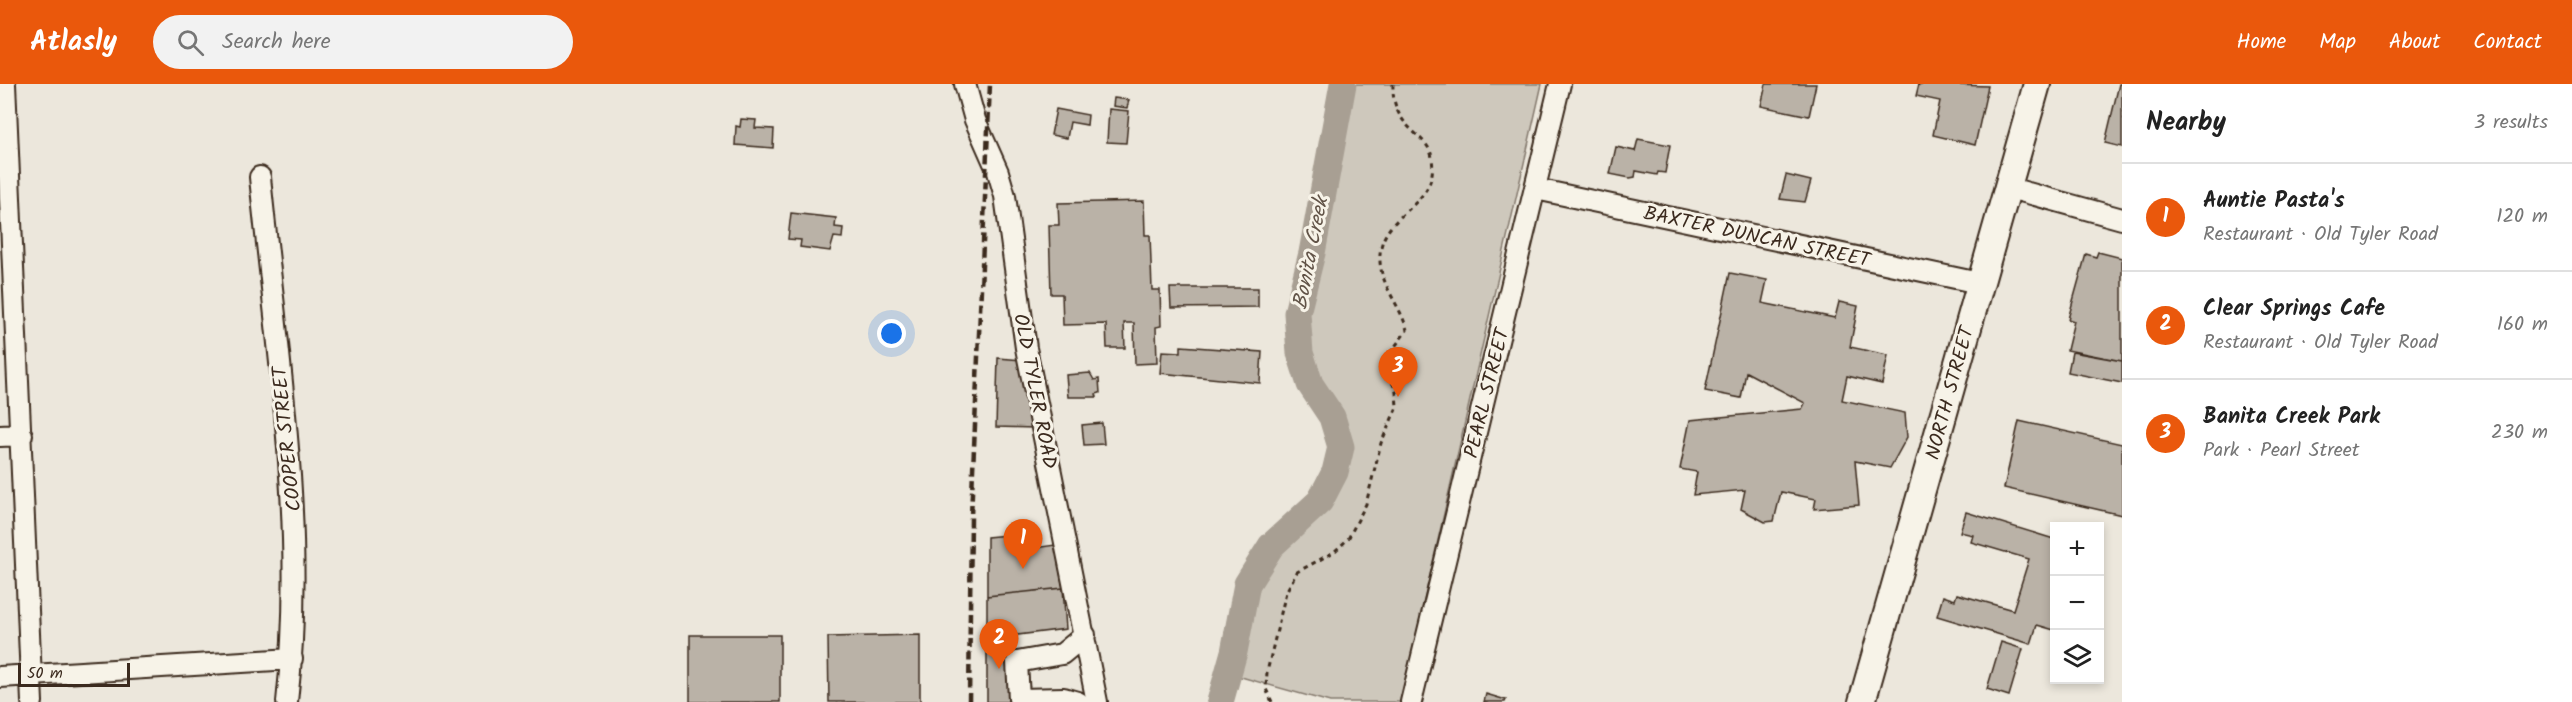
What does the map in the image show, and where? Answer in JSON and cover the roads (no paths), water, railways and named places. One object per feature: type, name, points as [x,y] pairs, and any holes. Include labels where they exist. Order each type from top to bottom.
[{"type":"main road","name":"NORTH STREET","points":[[1862,702],[1978,283],[2037,84]]},
{"type":"street","points":[[5,84],[32,702]]},
{"type":"street","name":"OLD TYLER ROAD","points":[[965,84],[979,130],[1002,183],[1026,348],[1097,702]]},
{"type":"street","name":"PEARL STREET","points":[[1411,702],[1560,84]]},
{"type":"street","name":"COOPER STREET","points":[[260,177],[295,527],[292,659],[287,702]]},
{"type":"street","points":[[2006,187],[2122,219]]},
{"type":"street","name":"BAXTER DUNCAN STREET","points":[[1536,189],[1978,283]]},
{"type":"street","points":[[0,436],[22,435]]},
{"type":"street","points":[[1078,702],[1064,698],[1019,699],[1017,662],[1062,654],[1085,635]]},
{"type":"street","points":[[0,676],[292,659]]},
{"type":"waterway","name":"Bonita Creek","points":[[1220,702],[1234,652],[1247,584],[1271,546],[1320,501],[1335,472],[1341,447],[1332,417],[1310,384],[1300,353],[1297,313],[1312,253],[1343,84]]},
{"type":"railway","points":[[969,702],[971,516],[990,84]]},
{"type":"place","name":"Banita Creek Park","points":[[1398,397]]},
{"type":"place","name":"Auntie Pasta's","points":[[1023,569]]},
{"type":"place","name":"Clear Springs Cafe","points":[[999,669]]}]
